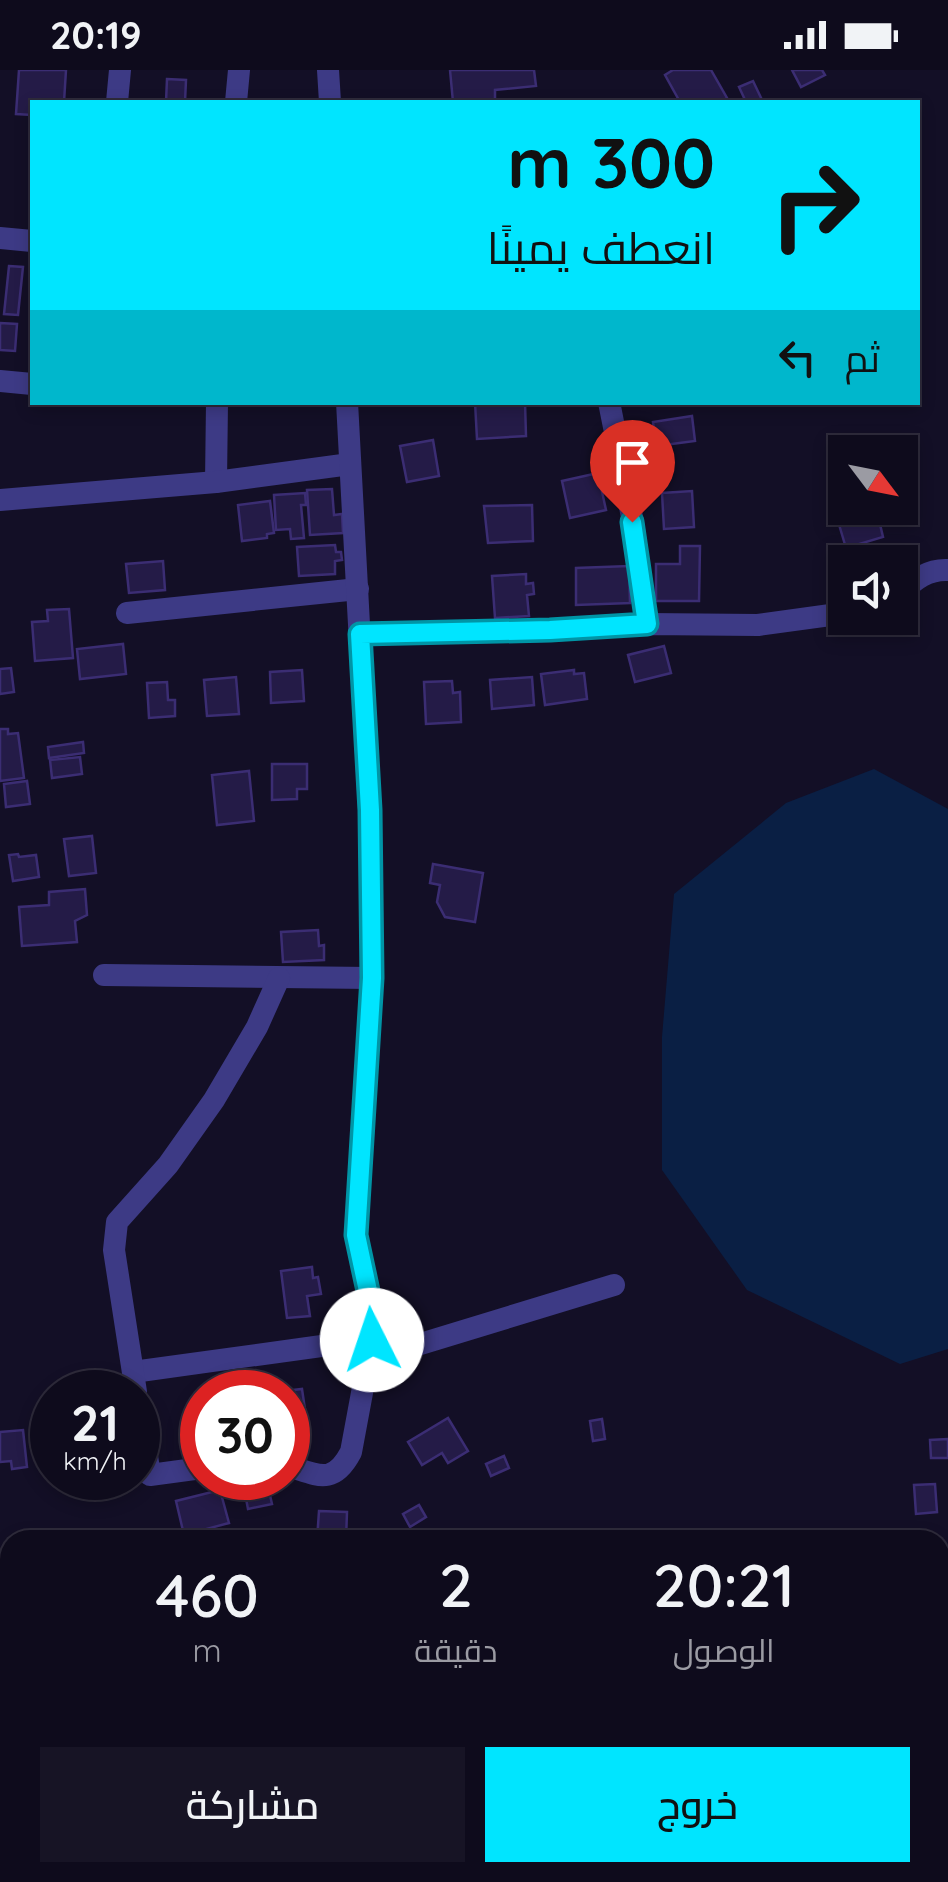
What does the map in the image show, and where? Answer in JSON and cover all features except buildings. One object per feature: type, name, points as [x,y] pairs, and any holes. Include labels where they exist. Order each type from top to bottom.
[{"type":"street","points":[[117,100],[120,70]]},
{"type":"street","points":[[236,100],[238,70]]},
{"type":"street","points":[[328,70],[330,100]]},
{"type":"street","points":[[0,238],[30,241]]},
{"type":"street","points":[[0,381],[30,384]]},
{"type":"street","points":[[216,482],[217,405]]},
{"type":"street","points":[[310,1473],[335,1474],[350,1452],[370,1350],[368,1291],[356,1235],[372,978],[370,810],[347,405]]},
{"type":"street","points":[[610,405],[647,624]]},
{"type":"street","points":[[0,500],[216,482],[350,464]]},
{"type":"street","points":[[918,576],[948,570]]},
{"type":"street","points":[[127,613],[358,590]]},
{"type":"street","points":[[360,634],[647,624],[758,625],[828,615]]},
{"type":"street","points":[[104,975],[372,978]]},
{"type":"street","points":[[133,1370],[114,1250],[117,1222],[168,1164],[214,1100],[257,1028],[279,978]]},
{"type":"street","points":[[160,1379],[370,1350],[614,1284]]},
{"type":"water","points":[[874,769],[948,809],[948,1349],[900,1364],[747,1290],[662,1170],[662,1037],[674,894],[786,803]]},
{"type":"route","points":[[372,1340],[372,1317],[356,1235],[372,978],[370,810],[360,634],[647,624],[632,522]]}]
